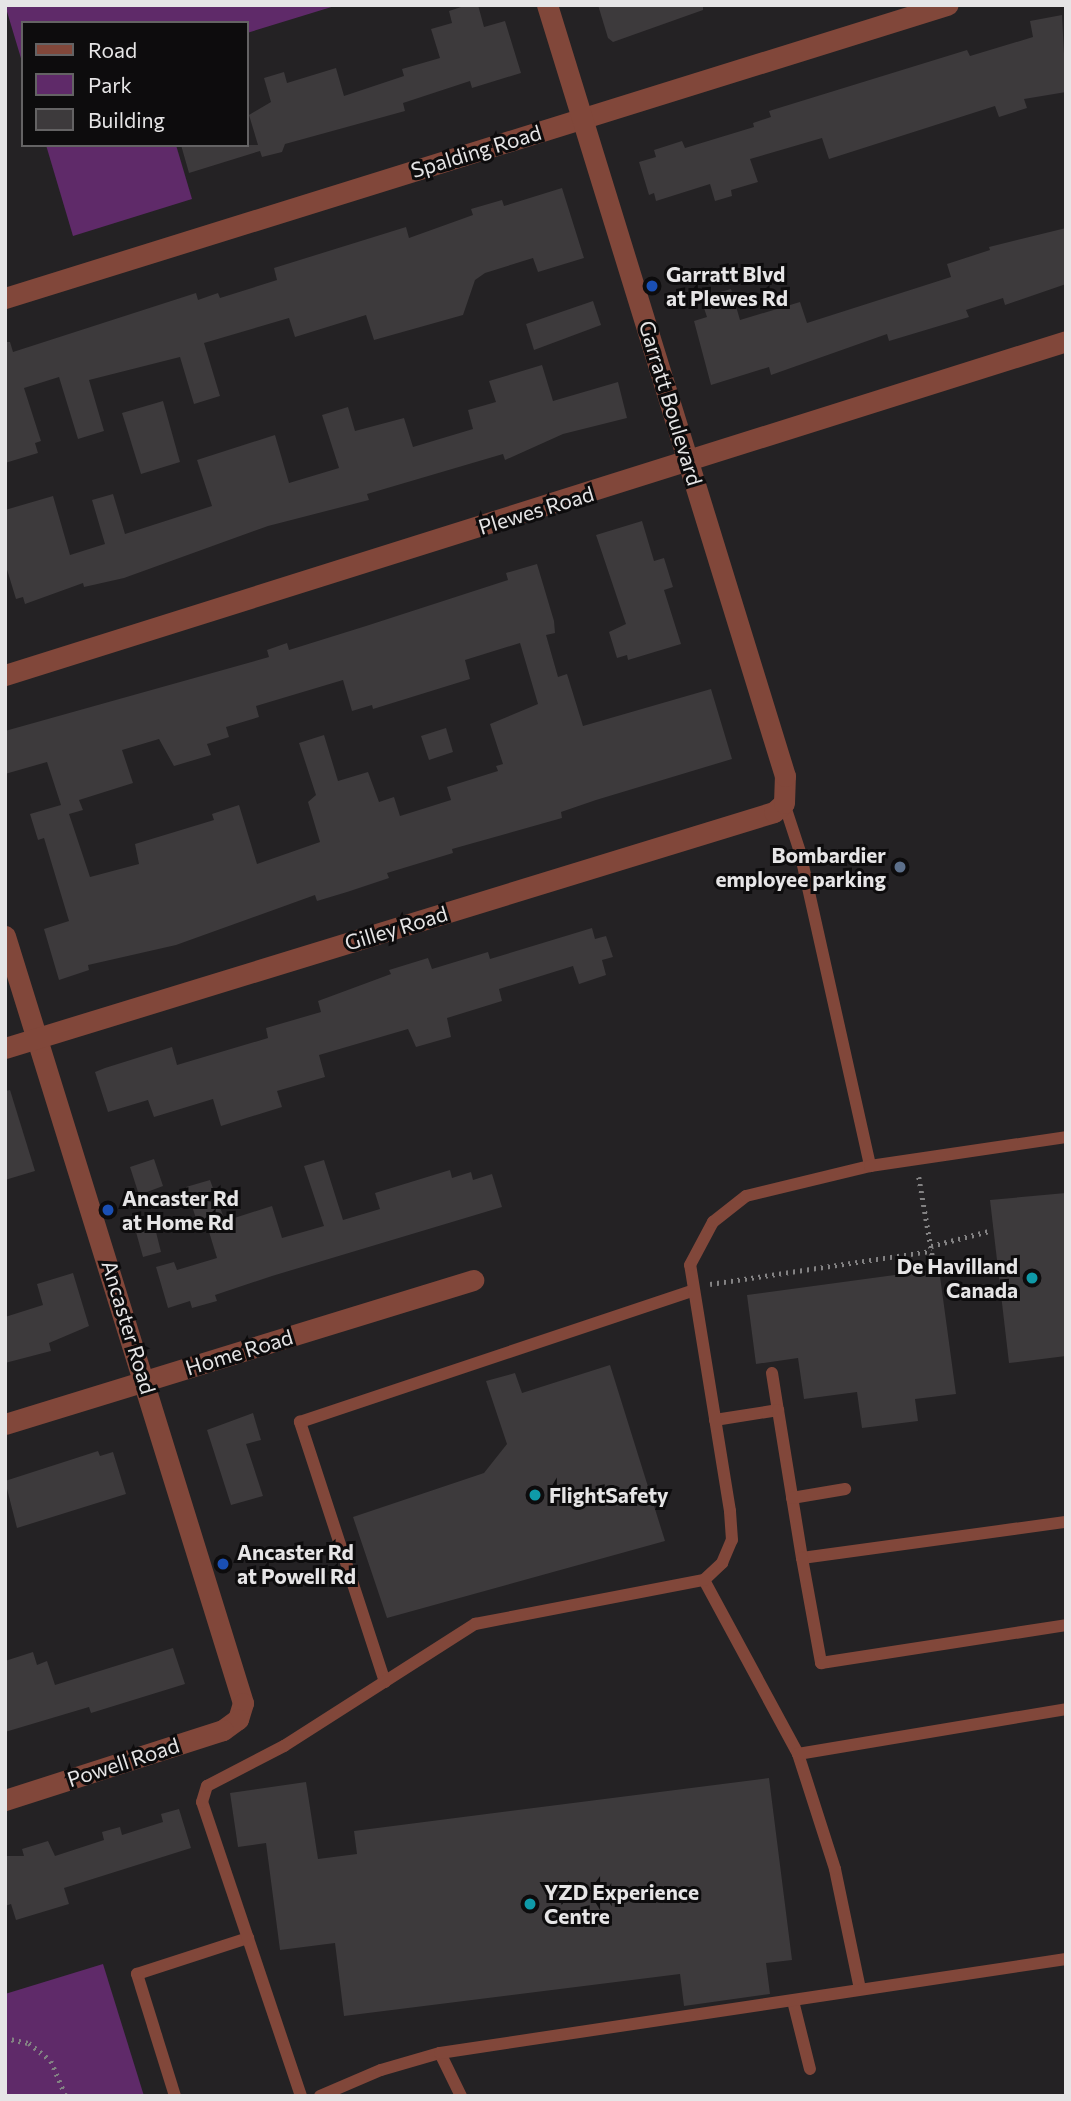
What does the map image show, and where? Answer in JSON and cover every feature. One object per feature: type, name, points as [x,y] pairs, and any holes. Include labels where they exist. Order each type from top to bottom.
[{"type":"street","name":"Garratt Boulevard","points":[[547,5],[785,776],[784,803]]},
{"type":"street","name":"Spalding Road","points":[[5,298],[947,5]]},
{"type":"street","name":"Plewes Road","points":[[5,675],[1066,341]]},
{"type":"street","name":"Gilley Road","points":[[5,1048],[774,812],[784,803]]},
{"type":"street","name":"Ancaster Road","points":[[5,936],[146,1380],[241,1693],[238,1719]]},
{"type":"street","name":"Home Road","points":[[5,1424],[473,1280]]},
{"type":"street","name":"Powell Road","points":[[5,1800],[213,1733],[238,1719]]},
{"type":"lane","points":[[784,803],[800,852],[870,1167]]},
{"type":"lane","points":[[301,2096],[202,1802],[207,1786],[284,1746],[475,1624],[704,1580],[722,1563],[732,1540],[690,1265],[697,1246],[713,1222],[746,1196],[870,1167],[1066,1137]]},
{"type":"lane","points":[[385,1682],[300,1422],[692,1289]]},
{"type":"lane","points":[[772,1373],[821,1663],[1066,1625]]},
{"type":"lane","points":[[715,1420],[778,1410]]},
{"type":"lane","points":[[792,1498],[845,1489]]},
{"type":"lane","points":[[802,1558],[1066,1521]]},
{"type":"lane","points":[[704,1580],[798,1754],[835,1869],[860,1989]]},
{"type":"lane","points":[[798,1754],[1066,1709]]},
{"type":"lane","points":[[174,2096],[137,1974],[247,1938]]},
{"type":"lane","points":[[320,2096],[381,2070],[440,2053],[1066,1959]]},
{"type":"lane","points":[[793,2001],[810,2070]]},
{"type":"lane","points":[[440,2053],[461,2096]]},
{"type":"path","points":[[916,1159],[933,1259]]},
{"type":"path","points":[[692,1289],[931,1248],[989,1231]]},
{"type":"path","points":[[5,2038],[29,2043],[51,2061],[66,2096]]},
{"type":"green space","points":[[5,5],[338,5],[248,33],[248,21],[21,21],[21,58]]},
{"type":"green space","points":[[47,147],[177,147],[192,199],[73,236]]},
{"type":"green space","points":[[103,1964],[144,2096],[5,2096],[5,1994]]},
{"type":"building","points":[[467,5],[478,5],[484,27],[505,21],[521,73],[472,88],[470,81],[403,103],[405,111],[285,144],[282,152],[262,157],[260,151],[189,173],[182,147],[258,145],[249,115],[271,102],[264,78],[284,72],[287,83],[336,68],[344,96],[404,76],[402,69],[440,58],[431,29],[452,23],[449,11]]},
{"type":"building","points":[[598,5],[703,5],[703,10],[613,42],[608,38]]},
{"type":"building","points":[[1062,15],[1066,92],[1024,99],[1027,108],[999,117],[995,106],[829,159],[822,138],[750,159],[758,182],[731,190],[732,196],[715,201],[710,184],[656,201],[654,193],[649,195],[639,162],[656,157],[654,150],[682,141],[685,148],[754,127],[753,123],[771,117],[769,111],[967,50],[970,56],[1033,37],[1030,21]]},
{"type":"building","points":[[562,188],[584,258],[538,272],[533,258],[485,273],[475,280],[463,315],[374,340],[366,315],[295,337],[289,318],[204,343],[220,396],[194,404],[180,357],[89,380],[104,431],[78,439],[59,377],[24,388],[41,441],[35,443],[38,453],[5,463],[5,342],[10,342],[13,352],[196,293],[198,300],[218,293],[220,298],[277,280],[274,268],[406,227],[409,238],[473,215],[471,209],[502,200],[504,206]]},
{"type":"building","points":[[1066,228],[1066,284],[1005,305],[1003,298],[966,310],[969,317],[889,341],[887,334],[771,375],[769,367],[711,385],[694,321],[707,317],[703,305],[712,302],[710,295],[731,289],[740,320],[800,302],[807,323],[951,277],[947,264],[990,250],[989,247]]},
{"type":"building","points":[[593,301],[601,325],[534,350],[526,324]]},
{"type":"building","points":[[542,365],[553,401],[618,382],[627,418],[563,434],[505,460],[503,454],[367,494],[369,500],[268,526],[124,578],[84,587],[83,583],[25,604],[23,597],[16,599],[5,563],[5,510],[53,496],[70,555],[105,544],[92,500],[113,494],[125,534],[212,506],[197,460],[275,435],[289,483],[339,468],[322,415],[348,407],[355,431],[404,418],[413,447],[473,429],[468,410],[496,402],[489,381]]},
{"type":"building","points":[[163,401],[180,462],[141,474],[122,413]]},
{"type":"building","points":[[642,521],[654,561],[664,558],[673,587],[664,590],[681,644],[628,660],[627,655],[617,658],[609,632],[626,624],[596,535]]},
{"type":"building","points":[[537,564],[554,621],[555,633],[546,635],[558,677],[567,674],[583,726],[711,689],[732,759],[561,812],[562,818],[452,849],[453,853],[387,873],[389,878],[347,892],[317,901],[315,895],[176,945],[88,965],[89,970],[59,980],[44,929],[69,921],[44,838],[38,840],[30,814],[61,805],[47,762],[5,774],[5,731],[269,657],[267,650],[287,643],[289,650],[508,580],[506,573]],"holes":[[[520,643],[538,704],[490,724],[503,764],[496,766],[498,771],[447,787],[451,800],[400,816],[394,797],[379,802],[368,772],[338,781],[324,735],[299,743],[316,795],[308,802],[320,842],[257,864],[239,805],[212,814],[214,820],[135,844],[139,864],[90,877],[69,814],[83,810],[79,800],[133,783],[122,750],[159,739],[174,766],[211,755],[207,744],[229,737],[226,727],[259,717],[256,706],[343,680],[352,711],[372,705],[373,709],[470,679],[465,660]]]},
{"type":"building","points":[[446,728],[453,752],[429,760],[421,736]]},
{"type":"building","points":[[592,928],[595,939],[606,936],[613,957],[602,960],[606,975],[579,984],[573,966],[499,989],[502,1001],[447,1018],[451,1037],[416,1047],[408,1029],[319,1055],[325,1077],[277,1091],[282,1107],[221,1126],[213,1099],[154,1117],[148,1100],[108,1112],[95,1072],[105,1068],[172,1047],[177,1065],[268,1038],[266,1028],[321,1012],[318,1001],[391,974],[389,970],[428,958],[432,969],[488,952],[490,959]]},
{"type":"building","points":[[10,1090],[35,1171],[5,1180],[5,1091]]},
{"type":"building","points":[[154,1159],[163,1186],[139,1195],[130,1167]]},
{"type":"building","points":[[324,1160],[343,1220],[380,1209],[375,1193],[450,1170],[452,1178],[471,1172],[473,1180],[492,1174],[502,1207],[272,1276],[215,1295],[217,1301],[192,1308],[190,1301],[168,1308],[156,1267],[174,1262],[177,1270],[217,1258],[206,1222],[198,1225],[186,1187],[210,1180],[225,1221],[272,1206],[282,1238],[324,1226],[304,1166]]},
{"type":"building","name":"De Havilland Canada","points":[[1066,1193],[1066,1356],[1009,1363],[990,1200]]},
{"type":"building","points":[[155,1228],[161,1252],[143,1257],[136,1232]]},
{"type":"building","points":[[939,1269],[956,1394],[915,1399],[918,1421],[862,1428],[857,1392],[804,1399],[798,1358],[756,1364],[747,1295]]},
{"type":"building","points":[[73,1273],[89,1326],[49,1343],[51,1351],[5,1363],[5,1317],[43,1305],[37,1284]]},
{"type":"building","name":"FlightSafety","points":[[610,1365],[665,1541],[387,1618],[353,1517],[484,1473],[507,1444],[486,1381],[515,1373],[522,1393]]},
{"type":"building","points":[[253,1413],[261,1440],[246,1444],[263,1496],[231,1505],[207,1430]]},
{"type":"building","points":[[98,1451],[100,1456],[113,1452],[126,1494],[17,1528],[5,1481]]},
{"type":"building","points":[[173,1648],[185,1684],[91,1713],[89,1707],[5,1732],[5,1661],[33,1652],[37,1665],[47,1661],[55,1685]]},
{"type":"building","name":"YZD Experience Centre","points":[[769,1778],[792,1960],[766,1963],[770,1994],[684,2006],[680,1974],[344,2016],[335,1943],[280,1950],[266,1843],[238,1847],[230,1793],[306,1782],[318,1859],[357,1854],[354,1831]]},
{"type":"building","points":[[179,1809],[191,1848],[64,1888],[69,1904],[16,1920],[11,1904],[5,1906],[5,1856],[24,1856],[22,1849],[48,1841],[55,1856],[104,1840],[102,1832],[120,1827],[122,1835],[163,1822],[161,1814]]},
{"type":"place","name":"Garratt Blvd at Plewes Rd","points":[[652,286]]},
{"type":"place","name":"Bombardier employee parking","points":[[900,867]]},
{"type":"place","name":"Ancaster Rd at Home Rd","points":[[108,1210]]},
{"type":"place","name":"De Havilland Canada","points":[[1032,1278]]},
{"type":"place","name":"FlightSafety","points":[[535,1495]]},
{"type":"place","name":"Ancaster Rd at Powell Rd","points":[[223,1564]]},
{"type":"place","name":"YZD Experience Centre","points":[[530,1904]]}]
